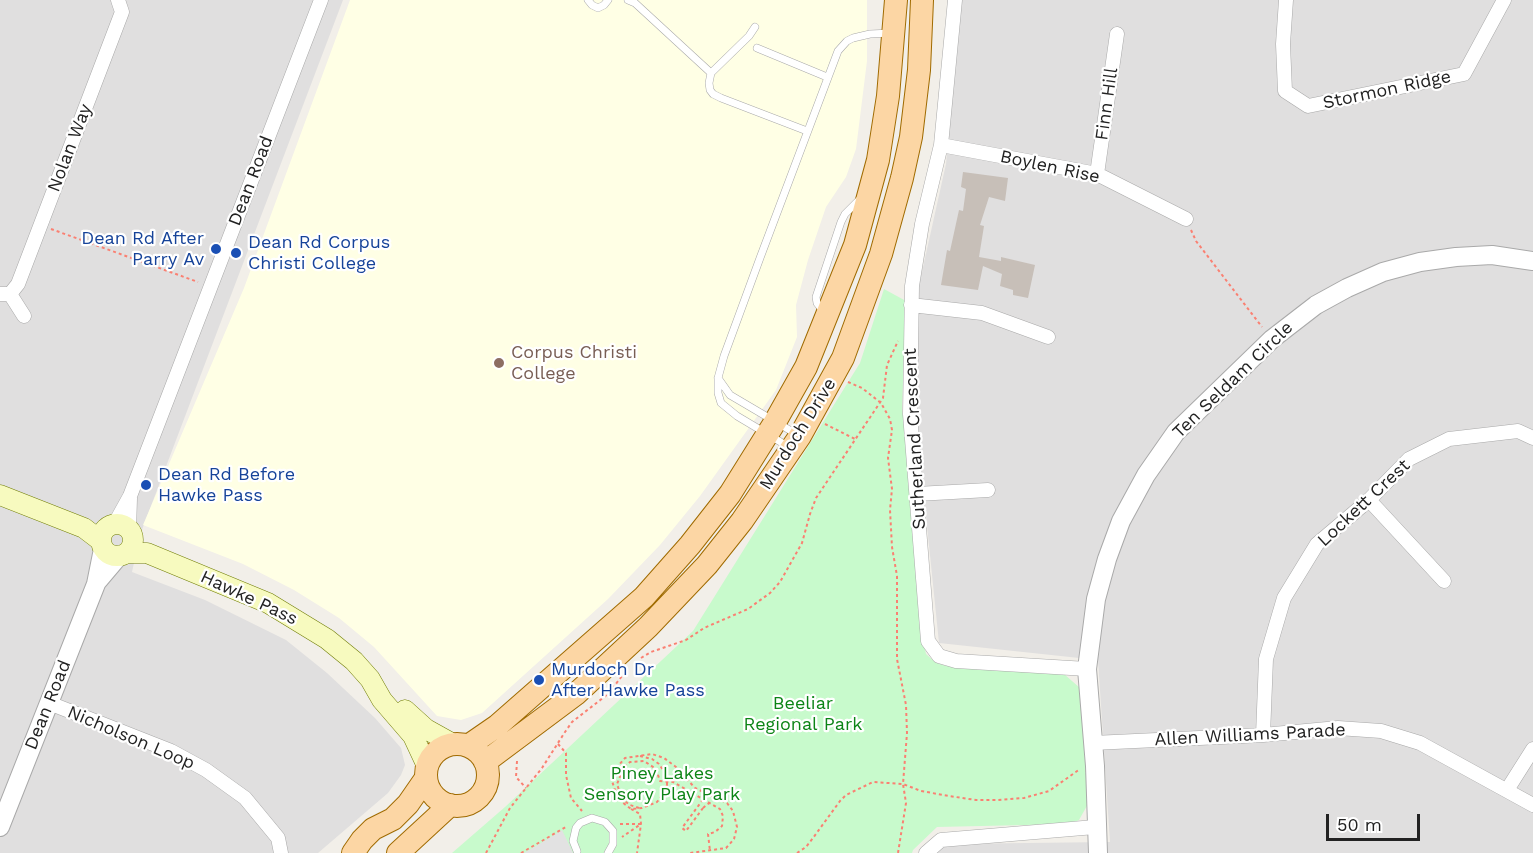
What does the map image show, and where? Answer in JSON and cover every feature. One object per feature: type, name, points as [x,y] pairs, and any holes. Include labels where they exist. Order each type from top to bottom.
[{"type":"main road","name":"Murdoch Drive","points":[[461,745],[497,726],[644,597],[690,545],[730,494],[771,428],[806,367],[855,245],[880,150],[896,0]]},
{"type":"main road","name":"Murdoch Drive","points":[[485,762],[576,694],[648,627],[735,530],[796,442],[843,358],[881,254],[911,137],[919,70],[922,0]]},
{"type":"main road","points":[[0,495],[116,540]]},
{"type":"main road","name":"Hawke Pass","points":[[116,540],[283,611],[327,639],[354,661],[370,679],[390,694],[426,729],[461,745]]},
{"type":"main road","name":"Hawke Pass","points":[[370,679],[382,700],[413,736],[426,772]]},
{"type":"main road","points":[[353,853],[373,829],[393,819],[408,804],[437,751],[461,745],[477,751],[485,762],[487,779],[481,794],[467,804],[450,805],[436,798],[428,786],[426,772]]},
{"type":"main road","points":[[400,852],[450,805]]},
{"type":"street","name":"Nolan Way","points":[[24,316],[5,294],[18,284],[122,12],[118,0]]},
{"type":"street","name":"Dean Road","points":[[0,827],[96,584],[116,540],[130,496],[321,0]]},
{"type":"street","name":"Sutherland Crescent","points":[[955,0],[941,145],[920,234],[911,305],[910,414],[928,641],[934,652],[945,659],[956,661],[1087,669]]},
{"type":"street","name":"Stormon Ridge","points":[[1286,0],[1283,44],[1285,91],[1308,106],[1464,74],[1504,0]]},
{"type":"street","name":"Finn Hill","points":[[1097,174],[1118,34]]},
{"type":"street","name":"Boylen Rise","points":[[941,145],[1097,174],[1186,219]]},
{"type":"street","name":"Ten Seldam Circle","points":[[1098,853],[1095,827],[1095,766],[1087,669],[1096,599],[1107,559],[1132,498],[1176,432],[1272,339],[1316,305],[1347,288],[1383,273],[1420,262],[1492,255],[1533,261]]},
{"type":"street","points":[[911,305],[982,313],[1048,337]]},
{"type":"street","name":"Lockett Crest","points":[[1263,735],[1266,659],[1284,598],[1317,544],[1369,500],[1409,459],[1449,439],[1518,431],[1533,438]]},
{"type":"street","points":[[916,494],[988,490]]},
{"type":"street","points":[[1369,500],[1444,581]]},
{"type":"street","name":"Nicholson Loop","points":[[49,703],[171,751],[206,770],[245,798],[278,838],[281,853]]},
{"type":"street","name":"Allen Williams Parade","points":[[1092,743],[1263,735],[1338,728],[1381,731],[1420,743],[1533,805]]},
{"type":"street","points":[[1507,790],[1533,749]]},
{"type":"street","points":[[926,853],[941,840],[1095,827]]},
{"type":"lane","points":[[588,0],[598,8],[608,0]]},
{"type":"lane","points":[[628,0],[635,3],[711,73]]},
{"type":"lane","points":[[755,27],[749,36],[711,73],[710,90],[713,94],[807,131]]},
{"type":"lane","points":[[796,442],[771,428],[737,416],[721,403],[718,378],[728,345],[838,51],[847,41],[870,34],[894,33]]},
{"type":"lane","points":[[757,48],[827,77]]},
{"type":"lane","points":[[718,378],[730,395],[771,428],[796,442]]},
{"type":"lane","points":[[578,852],[573,841],[576,828],[580,823],[592,818],[604,822],[613,831],[613,844],[608,853]]},
{"type":"path","points":[[1186,219],[1196,241],[1272,339]]},
{"type":"path","points":[[40,225],[211,287]]},
{"type":"path","points":[[846,386],[851,373]]},
{"type":"path","points":[[848,382],[871,394],[881,403],[890,419],[892,430],[888,458],[892,489],[890,510],[892,547],[897,576],[897,659],[906,714],[903,784],[906,803],[898,853]]},
{"type":"path","points":[[829,418],[825,424],[855,440]]},
{"type":"path","points":[[558,744],[566,753],[566,775],[571,798],[584,813]]},
{"type":"path","points":[[637,853],[642,824],[640,814],[618,799],[612,787],[612,781],[618,766],[628,757],[652,754],[664,758],[683,773],[695,788],[727,803],[734,812],[737,827],[734,839],[726,848],[690,853]]},
{"type":"path","points":[[631,809],[642,808],[657,802],[668,785],[667,776],[659,764],[652,759],[637,755]]},
{"type":"path","points":[[628,757],[630,762]]},
{"type":"path","points":[[642,808],[630,805],[622,799],[618,791],[619,776],[630,762],[650,763],[656,769],[660,780],[673,782],[720,809],[723,816],[722,826],[708,834],[710,850]]},
{"type":"path","points":[[797,853],[806,847],[833,808],[846,795],[873,782],[903,784],[921,791],[976,800],[997,800],[1024,798],[1049,791],[1080,769],[1095,766]]},
{"type":"path","points":[[708,794],[682,828],[686,831],[709,803]]},
{"type":"path","points":[[521,853],[569,824]]},
{"type":"shaded area","points":[[0,0],[343,0],[140,535],[132,572],[205,600],[286,640],[327,673],[375,718],[401,748],[405,765],[388,793],[318,853],[0,853]]},
{"type":"shaded area","name":"Corpus Christi College","points":[[350,0],[867,0],[867,61],[856,149],[846,177],[826,207],[808,260],[796,305],[797,337],[776,390],[700,496],[660,545],[608,599],[482,713],[461,720],[437,716],[374,647],[339,618],[294,590],[243,564],[143,525],[244,288]]},
{"type":"shaded area","points":[[961,0],[1533,0],[1533,853],[936,853],[942,844],[1110,842],[1098,660],[939,643],[913,389],[917,294],[946,164]]},
{"type":"shaded area","points":[[562,830],[573,853],[524,853],[541,843]]},
{"type":"green space","name":"Beeliar Regional Park","points":[[884,289],[906,301],[902,408],[926,654],[935,662],[946,666],[1064,674],[1080,688],[1088,804],[1079,820],[1070,824],[937,827],[912,853],[452,853],[505,807],[693,631],[860,363]]},
{"type":"building","points":[[963,172],[1008,178],[1005,201],[989,197],[980,225],[984,226],[979,257],[1001,261],[1001,257],[1035,265],[1028,298],[1013,295],[1013,290],[1000,286],[1002,274],[983,266],[978,290],[941,285],[947,250],[950,251],[959,210],[963,211],[966,189],[961,187]]},
{"type":"place","name":"Dean Rd After Parry Av","points":[[216,249]]},
{"type":"place","name":"Dean Rd Corpus Christi College","points":[[236,253]]},
{"type":"place","name":"Corpus Christi College","points":[[499,363]]},
{"type":"place","name":"Dean Rd Before Hawke Pass","points":[[146,485]]},
{"type":"place","name":"Murdoch Dr After Hawke Pass","points":[[539,680]]},
{"type":"park label","name":"Piney Lakes Sensory Play Park","points":[[662,784]]}]
